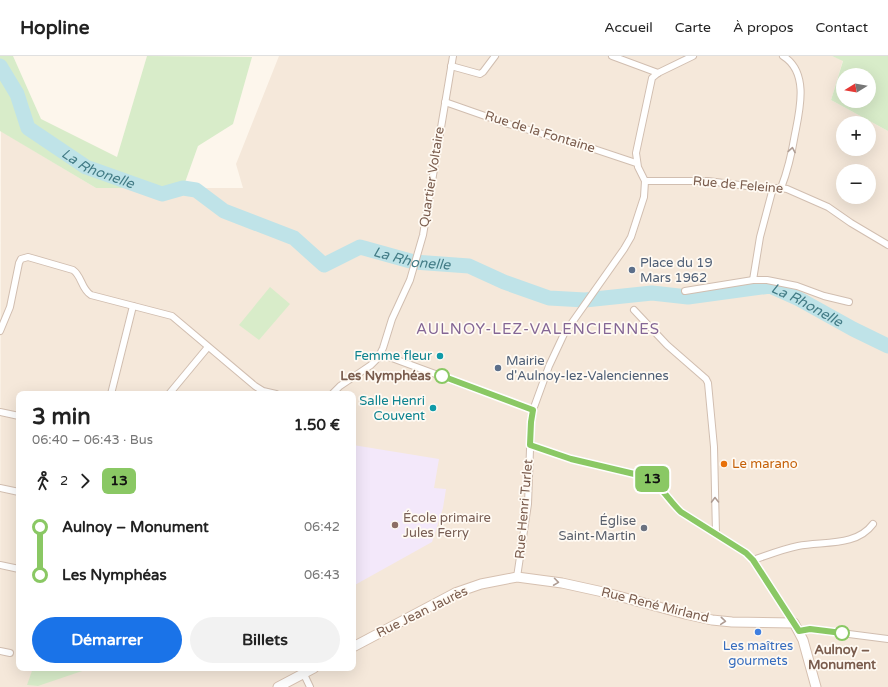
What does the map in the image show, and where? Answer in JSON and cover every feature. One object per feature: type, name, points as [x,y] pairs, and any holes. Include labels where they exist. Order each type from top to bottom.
[{"type":"street","name":"Quartier Voltaire","points":[[380,354],[392,319],[407,287],[418,252],[425,223],[453,56]]},
{"type":"street","points":[[451,66],[480,74],[495,56]]},
{"type":"street","points":[[612,56],[658,73]]},
{"type":"street","points":[[645,181],[636,163],[637,148],[651,81],[653,76],[658,73],[693,56]]},
{"type":"street","points":[[781,188],[790,162],[801,100],[796,73],[792,64],[783,56]]},
{"type":"street","name":"Rue de la Fontaine","points":[[445,102],[505,123],[601,150],[636,163]]},
{"type":"street","name":"Rue de Feleine","points":[[645,181],[708,181],[781,188],[796,192],[828,206],[851,223],[888,245]]},
{"type":"street","name":"Rue Henri Turlet","points":[[518,577],[528,504],[531,422],[533,410],[554,353],[567,329],[620,255],[631,237],[643,202],[645,181]]},
{"type":"street","points":[[753,280],[760,237],[773,188]]},
{"type":"street","points":[[0,331],[8,311],[19,263],[24,257],[28,257],[73,270],[78,274],[84,289],[90,295],[172,316],[255,386],[266,391]]},
{"type":"street","points":[[685,291],[753,280],[767,280],[793,286],[829,298],[849,302]]},
{"type":"street","points":[[112,391],[133,306]]},
{"type":"street","points":[[634,310],[667,345],[708,381],[714,442],[716,534]]},
{"type":"street","points":[[171,391],[208,347]]},
{"type":"street","points":[[335,391],[371,365],[380,354],[533,410]]},
{"type":"street","points":[[0,412],[16,415]]},
{"type":"street","points":[[530,445],[571,459],[650,478],[655,482],[672,504],[681,512],[746,553],[760,570],[799,631],[816,687]]},
{"type":"street","points":[[0,488],[16,491]]},
{"type":"street","points":[[753,560],[799,546],[850,540],[868,530],[873,524]]},
{"type":"street","points":[[0,565],[16,568]]},
{"type":"street","name":"Rue René Mirland","points":[[518,577],[562,583],[603,592],[712,620],[732,622],[794,623]]},
{"type":"street","name":"Rue Jean Jaurès","points":[[356,645],[455,593],[481,584],[518,577]]},
{"type":"street","points":[[799,631],[810,629],[888,639]]},
{"type":"street","points":[[0,651],[10,653]]},
{"type":"street","points":[[278,687],[303,671],[310,687]]},
{"type":"shaded area","points":[[279,56],[832,56],[843,60],[841,68],[836,68],[836,83],[831,100],[836,103],[836,108],[846,108],[860,116],[836,116],[836,156],[876,156],[876,124],[888,131],[888,687],[0,687],[1,131],[96,188],[243,188],[236,164]]},
{"type":"shaded area","name":"École primaire Jules Ferry","points":[[356,445],[439,459],[434,488],[446,489],[443,508],[432,542],[356,584]]},
{"type":"green space","points":[[0,56],[13,56],[41,119],[117,157],[147,56],[252,57],[233,124],[198,146],[183,188],[96,188],[0,131]]},
{"type":"green space","points":[[832,56],[888,56],[888,131],[876,124],[876,116],[860,116],[846,108],[876,108],[876,68],[841,68],[843,61]]},
{"type":"green space","points":[[836,84],[836,103],[831,100]]},
{"type":"green space","points":[[270,287],[290,304],[259,340],[239,325]]},
{"type":"green space","points":[[32,671],[82,671],[38,686],[27,685]]},
{"type":"waterway","name":"La Rhonelle","points":[[0,66],[17,94],[28,128],[86,167],[162,194],[183,188],[196,190],[224,211],[294,238],[324,265],[360,247],[414,262],[469,266],[504,282],[549,298],[585,300],[652,293],[688,297],[770,286],[799,299],[853,329],[888,346]]},
{"type":"bus line","name":"13","points":[[442,376],[533,410],[530,445],[571,459],[647,477],[652,480],[658,485],[672,504],[681,512],[746,553],[753,560],[799,631],[810,629],[842,633]]},
{"type":"place","name":"Place du 19 Mars 1962","points":[[632,270]]},
{"type":"place","name":"Femme fleur","points":[[440,356]]},
{"type":"place","name":"Mairie d'Aulnoy-lez-Valenciennes","points":[[498,368]]},
{"type":"place","name":"Les Nymphéas","points":[[442,376]]},
{"type":"place","name":"Salle Henri Couvent","points":[[433,408]]},
{"type":"place","name":"Le marano","points":[[724,464]]},
{"type":"place","name":"École primaire Jules Ferry","points":[[395,525]]},
{"type":"place","name":"Église Saint-Martin","points":[[644,528]]},
{"type":"place","name":"Les maîtres gourmets","points":[[758,632]]},
{"type":"place","name":"Aulnoy – Monument","points":[[842,633]]},
{"type":"district","name":"AULNOY-LEZ-VALENCIENNES","points":[[538,329]]}]
